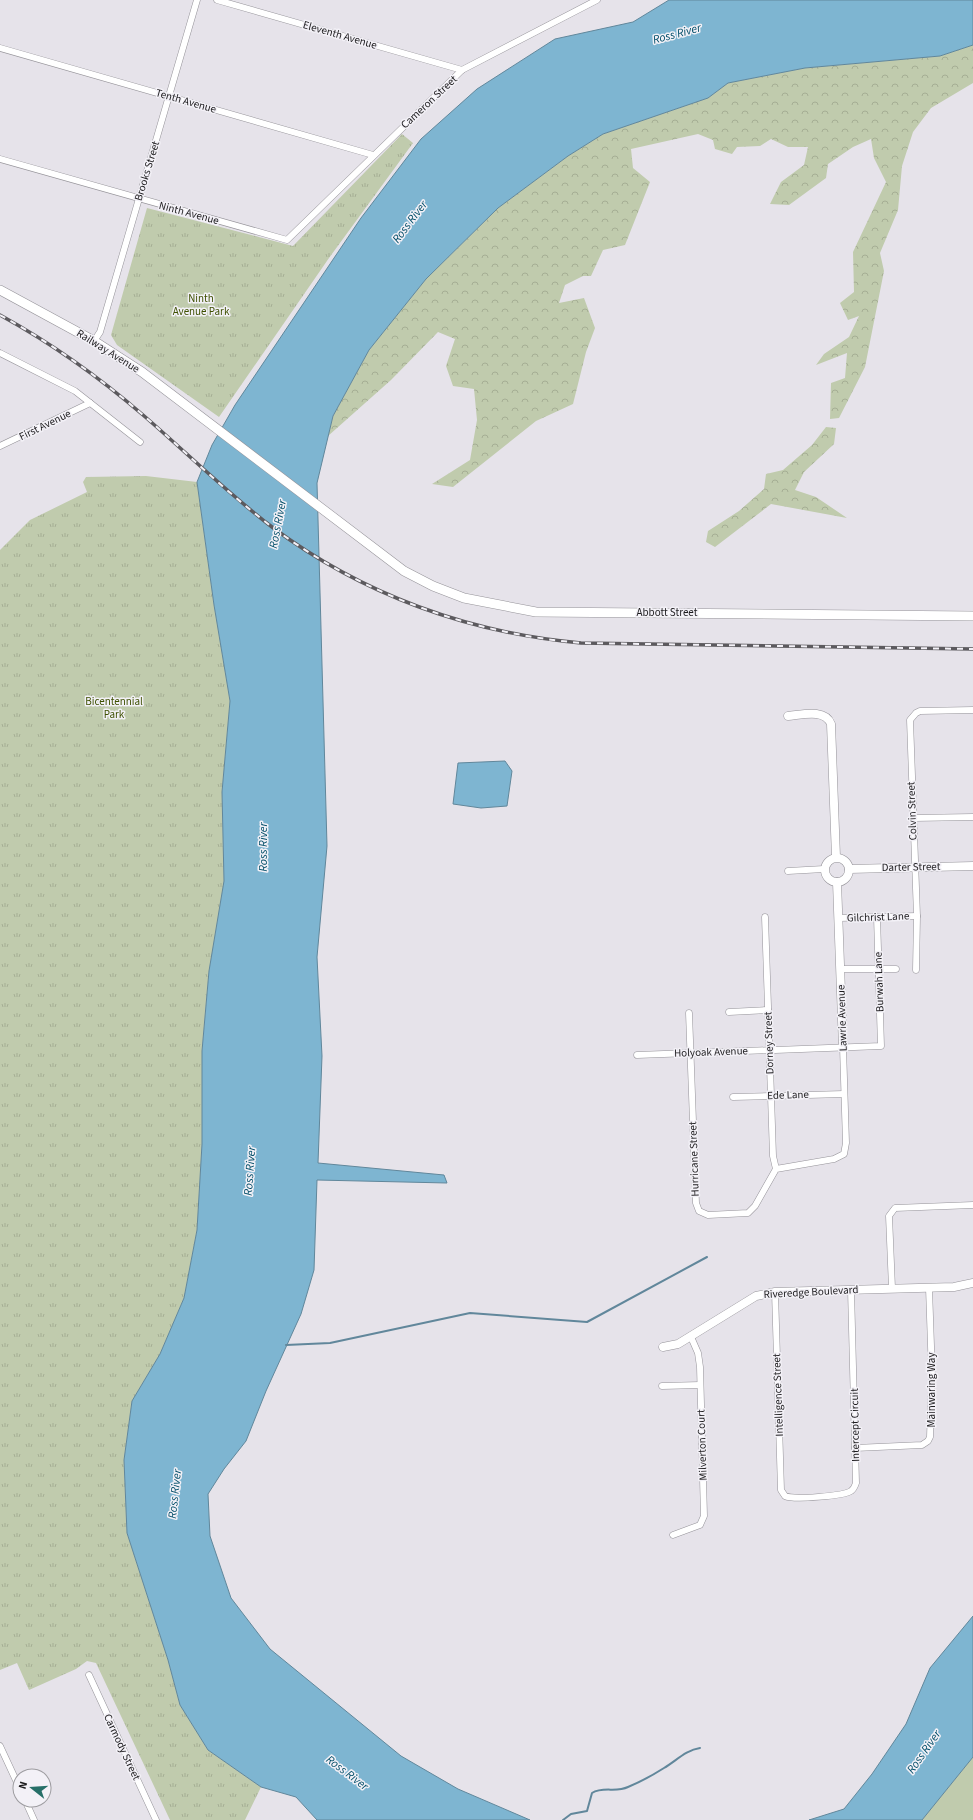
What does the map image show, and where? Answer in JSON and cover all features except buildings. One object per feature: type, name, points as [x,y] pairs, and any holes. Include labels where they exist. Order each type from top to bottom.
[{"type":"main road","name":"Railway Avenue","points":[[0,290],[94,341],[142,372],[374,549]]},
{"type":"main road","name":"Abbott Street","points":[[374,549],[404,571],[464,598],[536,612],[973,616]]},
{"type":"street","name":"Brooks Street","points":[[94,341],[100,332],[197,0]]},
{"type":"street","name":"Eleventh Avenue","points":[[217,0],[462,70]]},
{"type":"street","name":"Cameron Street","points":[[287,240],[462,70],[598,0]]},
{"type":"street","name":"Tenth Avenue","points":[[0,48],[373,155]]},
{"type":"street","name":"Ninth Avenue","points":[[0,159],[287,240]]},
{"type":"street","points":[[0,353],[75,391],[140,442]]},
{"type":"street","name":"First Avenue","points":[[0,446],[90,403]]},
{"type":"street","name":"Colvin Street","points":[[916,970],[916,916],[910,720],[920,711],[973,710]]},
{"type":"street","points":[[788,716],[820,714],[826,717],[831,724],[836,857]]},
{"type":"street","points":[[913,818],[973,818]]},
{"type":"street","points":[[836,857],[846,861],[849,868],[847,876],[841,882],[837,882],[826,877],[824,869],[828,861],[836,857]]},
{"type":"street","name":"Darter Street","points":[[849,868],[973,866]]},
{"type":"street","points":[[788,871],[824,869]]},
{"type":"street","name":"Lawrie Avenue","points":[[776,1169],[834,1159],[844,1154],[846,1143],[837,882]]},
{"type":"street","name":"Gilchrist Lane","points":[[839,918],[916,916]]},
{"type":"street","name":"Dorney Street","points":[[765,917],[770,1096],[773,1156],[776,1169]]},
{"type":"street","name":"Burwah Lane","points":[[877,917],[881,1046]]},
{"type":"street","points":[[841,969],[896,969]]},
{"type":"street","points":[[729,1012],[768,1010]]},
{"type":"street","points":[[689,1013],[690,1052]]},
{"type":"street","name":"Holyoak Avenue","points":[[637,1054],[881,1046]]},
{"type":"street","name":"Hurricane Street","points":[[690,1052],[696,1203],[699,1211],[708,1215],[748,1213],[755,1206],[776,1169]]},
{"type":"street","name":"Ede Lane","points":[[733,1097],[844,1094]]},
{"type":"street","points":[[892,1288],[889,1216],[895,1208],[973,1205]]},
{"type":"street","name":"Riveredge Boulevard","points":[[663,1347],[678,1344],[691,1337],[731,1310],[756,1296],[775,1292],[954,1287],[973,1283]]},
{"type":"street","name":"Mainwaring Way","points":[[855,1448],[922,1445],[928,1441],[930,1437],[932,1375],[929,1288]]},
{"type":"street","name":"Intercept Circuit","points":[[785,1496],[795,1499],[851,1491],[856,1483],[851,1290]]},
{"type":"street","name":"Intelligence Street","points":[[775,1292],[781,1490],[785,1496]]},
{"type":"street","name":"Milverton Court","points":[[673,1535],[700,1525],[704,1516],[700,1359],[691,1337]]},
{"type":"street","points":[[662,1386],[700,1385]]},
{"type":"street","name":"Carmody Street","points":[[89,1674],[156,1820]]},
{"type":"street","points":[[0,1746],[12,1772]]},
{"type":"street","points":[[29,1808],[34,1820]]},
{"type":"green space","points":[[973,45],[973,83],[931,108],[913,132],[902,166],[898,210],[880,253],[884,271],[865,367],[839,418],[830,419],[831,383],[845,378],[847,353],[816,365],[824,354],[849,337],[859,316],[848,320],[840,303],[854,292],[853,252],[886,182],[874,158],[871,139],[853,147],[828,164],[826,178],[789,205],[770,204],[781,182],[804,165],[808,147],[788,147],[771,139],[760,146],[737,147],[732,154],[715,149],[713,140],[698,134],[631,149],[633,168],[650,182],[625,245],[603,250],[591,276],[583,276],[565,285],[559,303],[584,298],[595,328],[586,352],[573,404],[536,421],[453,487],[432,484],[470,460],[477,420],[474,389],[453,386],[446,366],[455,339],[438,332],[391,380],[328,436],[333,416],[369,350],[426,279],[498,208],[568,156],[603,134],[708,98],[728,83],[805,68],[940,56]]},
{"type":"green space","name":"Ninth Avenue Park","points":[[402,134],[413,143],[329,258],[219,417],[117,345],[111,335],[147,208],[293,246]]},
{"type":"green space","points":[[826,427],[836,428],[834,444],[804,472],[795,490],[816,497],[847,518],[771,504],[715,547],[706,542],[708,531],[739,511],[764,489],[766,474],[783,470],[812,445]]},
{"type":"green space","name":"Bicentennial Park","points":[[146,476],[197,482],[214,605],[230,701],[222,792],[224,881],[209,971],[202,1051],[202,1144],[197,1230],[184,1298],[160,1354],[132,1401],[124,1460],[127,1533],[168,1660],[180,1705],[208,1750],[261,1787],[245,1820],[170,1820],[96,1663],[87,1661],[76,1669],[29,1690],[17,1663],[0,1670],[0,550],[30,520],[87,492],[83,482],[86,477]]},
{"type":"green space","points":[[973,1757],[973,1820],[922,1820]]},
{"type":"water","name":"Ross River","points":[[669,0],[973,0],[973,45],[940,56],[805,68],[728,83],[708,98],[603,134],[568,156],[498,208],[426,279],[369,350],[333,416],[317,483],[327,846],[317,957],[322,1056],[318,1163],[444,1175],[447,1183],[317,1180],[314,1270],[301,1314],[266,1391],[246,1441],[224,1469],[208,1494],[210,1536],[231,1598],[270,1649],[401,1756],[458,1789],[530,1820],[317,1820],[296,1797],[261,1787],[208,1750],[180,1705],[168,1660],[127,1533],[124,1460],[132,1401],[160,1354],[184,1298],[197,1230],[202,1144],[202,1051],[209,971],[224,881],[222,792],[230,701],[214,605],[197,482],[212,445],[235,405],[361,218],[421,139],[477,89],[555,39],[633,22]]},
{"type":"water","points":[[505,761],[512,771],[507,806],[481,808],[453,804],[458,763]]},
{"type":"water","name":"Ross River","points":[[973,1616],[973,1757],[922,1820],[809,1820],[844,1809],[872,1774],[906,1724],[930,1668]]},
{"type":"waterway","points":[[286,1345],[330,1343],[470,1313],[587,1322],[707,1257]]},
{"type":"waterway","points":[[563,1820],[571,1814],[587,1811],[592,1793],[601,1790],[623,1789],[628,1787],[642,1781],[686,1753],[700,1748]]},
{"type":"railway","points":[[0,315],[56,349],[109,387],[143,415],[238,500],[272,527],[307,551],[343,572],[380,591],[419,607],[458,620],[498,630],[539,638],[581,643],[973,649]]}]
